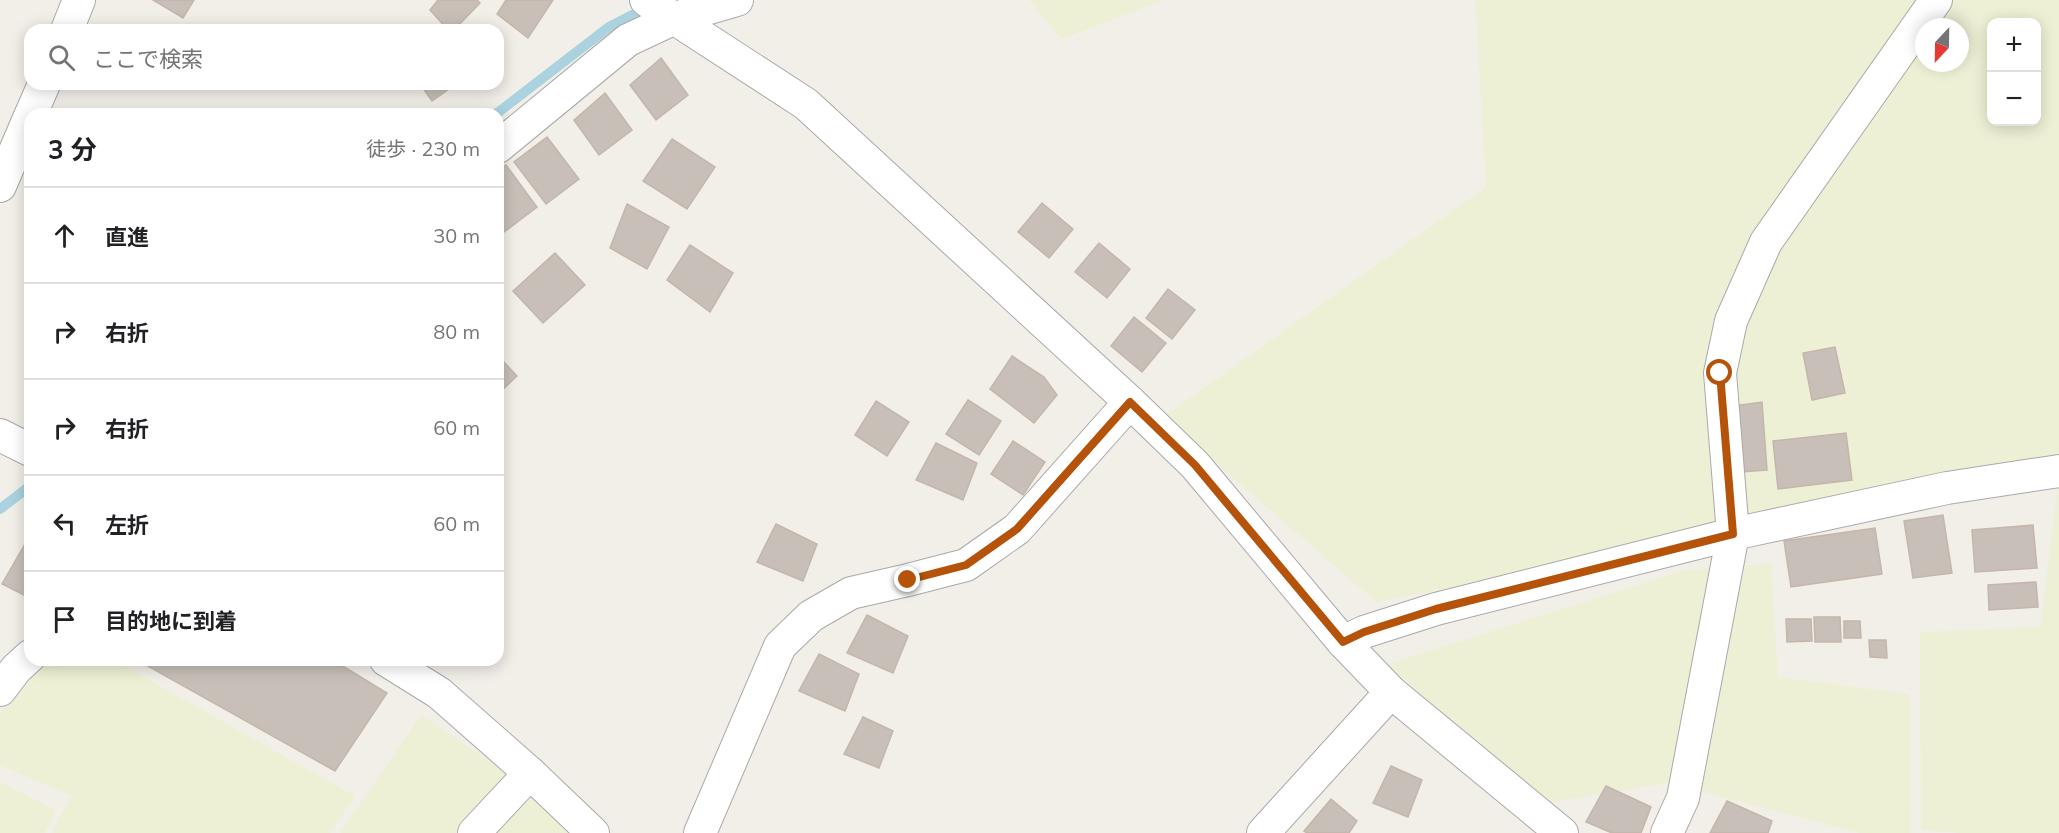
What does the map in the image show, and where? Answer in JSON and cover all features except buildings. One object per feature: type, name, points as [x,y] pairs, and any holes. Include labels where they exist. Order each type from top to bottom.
[{"type":"street","points":[[70,24],[80,0]]},
{"type":"street","points":[[504,142],[662,10],[737,0]]},
{"type":"street","points":[[1666,833],[1683,798],[1733,534],[1720,373],[1731,321],[1766,242],[1936,0]]},
{"type":"street","points":[[662,10],[807,104],[1130,402],[1195,465],[1343,642],[1391,692],[1562,833]]},
{"type":"street","points":[[33,108],[41,90]]},
{"type":"street","points":[[0,186],[24,129]]},
{"type":"street","points":[[700,833],[780,646],[811,616],[850,593],[966,565],[1017,529],[1130,402]]},
{"type":"street","points":[[0,435],[24,447]]},
{"type":"street","points":[[1343,642],[1364,632],[1436,609],[1733,534],[1947,488],[2059,471]]},
{"type":"street","points":[[0,690],[24,662]]},
{"type":"street","points":[[396,666],[439,693],[530,773],[593,833]]},
{"type":"street","points":[[1263,833],[1391,692]]},
{"type":"street","points":[[474,833],[530,773]]},
{"type":"green space","points":[[1029,0],[1164,0],[1062,39]]},
{"type":"green space","points":[[1475,0],[2059,0],[2059,460],[1733,534],[1376,602],[1163,417],[1486,187]]},
{"type":"green space","points":[[2059,477],[2059,833],[1961,833],[1921,830],[1920,632],[2040,627]]},
{"type":"green space","points":[[1771,563],[1778,677],[1910,694],[1911,833],[1859,833],[1669,783],[1534,805],[1388,664],[1682,571]]},
{"type":"green space","points":[[44,666],[125,666],[355,796],[330,833],[52,833],[71,796],[0,765],[0,714],[16,692]]},
{"type":"green space","points":[[421,715],[509,774],[455,833],[340,833]]},
{"type":"green space","points":[[0,782],[56,810],[45,833],[0,833]]},
{"type":"green space","points":[[532,797],[568,833],[494,833]]},
{"type":"waterway","points":[[504,108],[609,27],[650,6]]},
{"type":"waterway","points":[[0,509],[24,491]]},
{"type":"route","points":[[908,580],[966,565],[1017,529],[1130,402],[1195,465],[1343,642],[1364,632],[1436,609],[1733,534],[1720,373]]}]
